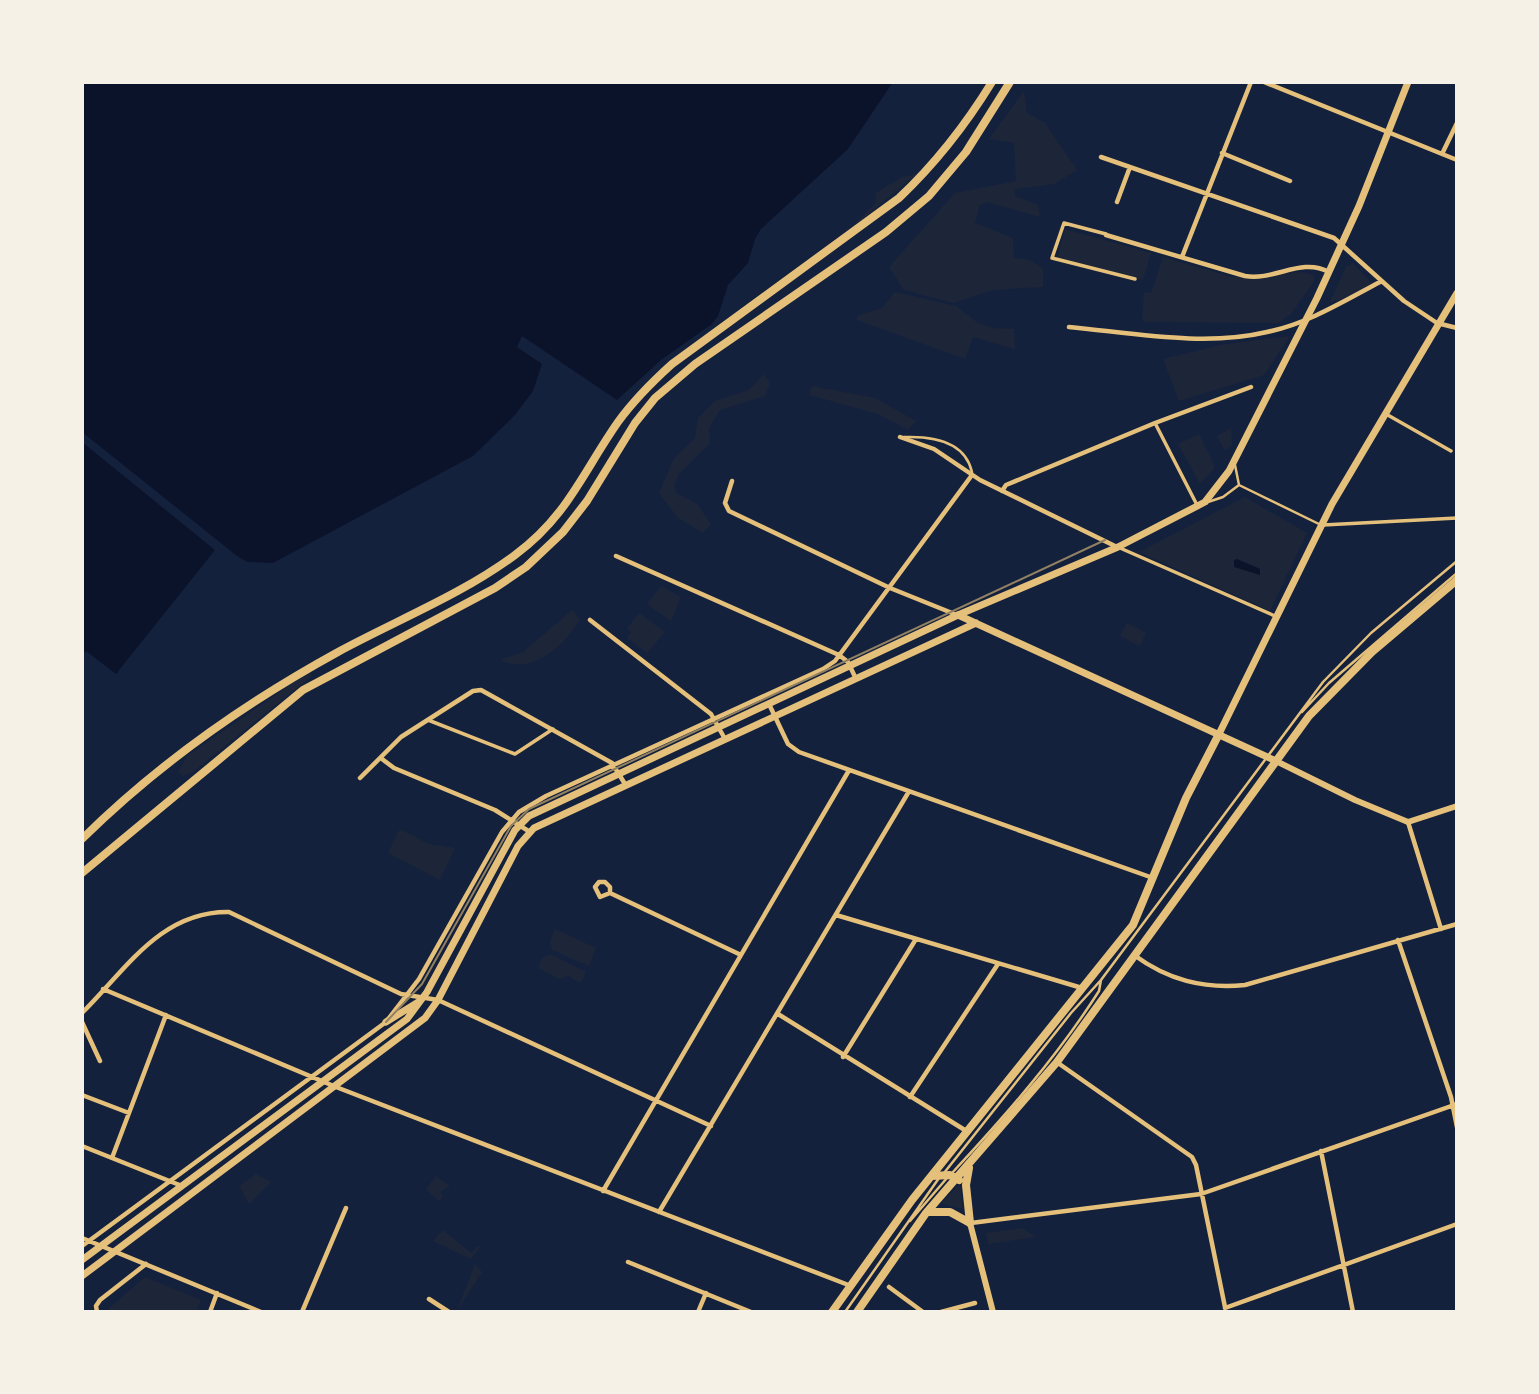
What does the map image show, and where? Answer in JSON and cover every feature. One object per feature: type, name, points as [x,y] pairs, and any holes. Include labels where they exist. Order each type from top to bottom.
[{"type":"main road","points":[[82,839],[173,758],[240,711],[335,654],[489,573],[517,554],[560,512],[578,488],[616,424],[650,384],[671,364],[899,198],[932,167],[964,127],[992,82]]},
{"type":"main road","points":[[82,873],[303,690],[495,588],[526,566],[563,532],[587,500],[635,423],[655,398],[695,364],[886,232],[929,196],[966,152],[1010,82]]},
{"type":"main road","points":[[82,1260],[402,1024],[424,999],[520,824],[542,808],[617,768],[718,722],[769,704],[958,615],[1118,547],[1202,504],[1222,484],[1317,298],[1408,82]]},
{"type":"main road","points":[[858,1312],[926,1213],[968,1132],[1133,925],[1186,798],[1321,525],[1457,293]]},
{"type":"main road","points":[[832,1312],[945,1176],[971,1163],[1057,1062],[1276,761],[1331,691],[1457,580]]},
{"type":"main road","points":[[958,615],[1276,761]]},
{"type":"main road","points":[[82,1276],[417,1024],[438,1000],[518,846],[530,832],[557,815],[976,623]]},
{"type":"main road","points":[[386,1021],[424,999]]},
{"type":"main road","points":[[255,1133],[262,1143]]},
{"type":"main road","points":[[215,1162],[223,1172]]},
{"type":"main road","points":[[970,1223],[966,1185],[971,1163]]},
{"type":"main road","points":[[945,1176],[966,1185]]},
{"type":"main road","points":[[158,1204],[165,1214]]},
{"type":"main road","points":[[926,1213],[938,1210],[950,1212],[970,1223]]},
{"type":"street","points":[[1182,257],[1251,82]]},
{"type":"street","points":[[1264,82],[1457,160]]},
{"type":"street","points":[[1441,154],[1457,123]]},
{"type":"street","points":[[1222,153],[1290,181]]},
{"type":"street","points":[[1101,157],[1334,238],[1380,282],[1437,323],[1457,328]]},
{"type":"street","points":[[1117,202],[1129,167]]},
{"type":"street","points":[[1135,279],[1052,258],[1064,223],[1256,278],[1306,265],[1329,272]]},
{"type":"street","points":[[1069,327],[1208,338],[1268,332],[1301,322],[1380,282]]},
{"type":"street","points":[[1002,491],[1006,485],[1155,423],[1251,387]]},
{"type":"street","points":[[1385,413],[1451,452]]},
{"type":"street","points":[[1155,423],[1202,504]]},
{"type":"street","points":[[900,437],[934,449],[972,475],[1002,491],[1118,547],[1275,616]]},
{"type":"street","points":[[718,722],[823,669],[839,654],[972,475]]},
{"type":"street","points":[[732,481],[725,503],[729,511],[890,588],[958,615]]},
{"type":"street","points":[[1321,525],[1457,518]]},
{"type":"street","points":[[616,556],[839,654],[850,666],[856,679]]},
{"type":"street","points":[[590,620],[718,722],[725,739]]},
{"type":"street","points":[[360,778],[382,759],[401,737],[473,691],[481,690],[617,768],[625,784]]},
{"type":"street","points":[[769,704],[791,748],[848,772],[1154,878]]},
{"type":"street","points":[[428,720],[514,754],[553,729]]},
{"type":"street","points":[[382,759],[394,768],[511,819],[530,832]]},
{"type":"street","points":[[1276,761],[1355,800],[1408,821],[1457,806]]},
{"type":"street","points":[[82,1246],[386,1021],[406,996],[511,819],[546,796],[617,768]]},
{"type":"street","points":[[603,1191],[848,772]]},
{"type":"street","points":[[659,1212],[908,793]]},
{"type":"street","points":[[1408,821],[1441,929]]},
{"type":"street","points":[[610,893],[741,955]]},
{"type":"street","points":[[82,1013],[128,960],[158,936],[205,914],[229,912],[406,996],[438,1000],[711,1126]]},
{"type":"street","points":[[836,915],[1083,988]]},
{"type":"street","points":[[1134,955],[1173,977],[1199,985],[1245,985],[1457,924]]},
{"type":"street","points":[[843,1057],[916,939]]},
{"type":"street","points":[[1398,940],[1454,1105],[1457,1127]]},
{"type":"street","points":[[911,1097],[998,964]]},
{"type":"street","points":[[103,989],[310,1077],[851,1286]]},
{"type":"street","points":[[778,1014],[843,1057],[968,1132]]},
{"type":"street","points":[[112,1158],[166,1015]]},
{"type":"street","points":[[82,1022],[100,1061]]},
{"type":"street","points":[[1057,1062],[1185,1152],[1196,1165],[1225,1310],[1457,1224]]},
{"type":"street","points":[[82,1095],[129,1113]]},
{"type":"street","points":[[993,1312],[970,1223],[1201,1194],[1454,1105]]},
{"type":"street","points":[[82,1146],[183,1186]]},
{"type":"street","points":[[1321,1151],[1353,1312]]},
{"type":"street","points":[[302,1312],[346,1208]]},
{"type":"street","points":[[82,1238],[261,1312]]},
{"type":"street","points":[[628,1262],[751,1312]]},
{"type":"street","points":[[97,1312],[96,1306],[100,1300],[146,1264]]},
{"type":"street","points":[[889,1287],[922,1312]]},
{"type":"street","points":[[210,1312],[217,1293]]},
{"type":"street","points":[[698,1312],[706,1293]]},
{"type":"street","points":[[429,1299],[449,1312]]},
{"type":"street","points":[[942,1312],[975,1303]]},
{"type":"lane","points":[[900,437],[924,436],[942,440],[965,456],[972,475]]},
{"type":"lane","points":[[1236,457],[1234,470],[1239,485],[1321,525]]},
{"type":"lane","points":[[1202,504],[1223,497],[1239,485]]},
{"type":"lane","points":[[906,1226],[1070,1013],[1101,980],[1323,682],[1371,633],[1457,561]]},
{"type":"lane","points":[[1290,724],[1329,682],[1457,573]]},
{"type":"lane","points":[[845,1312],[945,1176],[996,1126],[1044,1067],[1081,1019],[1098,991],[1101,980]]},
{"type":"shaded area","points":[[82,82],[893,82],[848,149],[761,229],[748,263],[728,285],[718,316],[712,324],[661,360],[617,400],[522,336],[517,347],[542,364],[533,391],[515,415],[473,456],[273,563],[247,562],[237,556],[82,432]]},
{"type":"shaded area","points":[[1024,91],[1027,113],[1045,123],[1077,170],[1054,184],[1015,189],[1015,196],[1038,205],[1040,217],[987,202],[980,205],[975,223],[1013,238],[1014,258],[1027,259],[1043,268],[1043,287],[993,290],[953,303],[904,290],[889,267],[955,193],[1016,181],[1014,143],[989,139]]},
{"type":"shaded area","points":[[917,174],[847,232],[876,202],[876,193],[902,177]]},
{"type":"shaded area","points":[[1065,229],[1151,253],[1143,280],[1057,258]]},
{"type":"shaded area","points":[[1163,257],[1232,277],[1302,272],[1313,275],[1315,280],[1291,314],[1278,323],[1146,322],[1142,319],[1144,293],[1151,293]]},
{"type":"shaded area","points":[[1353,263],[1373,285],[1332,303],[1330,301],[1346,267]]},
{"type":"shaded area","points":[[895,292],[956,306],[978,323],[993,328],[1014,329],[1015,349],[973,337],[965,359],[857,320],[857,316],[882,308]]},
{"type":"shaded area","points":[[1290,336],[1264,375],[1179,401],[1163,359],[1220,345]]},
{"type":"shaded area","points":[[764,374],[770,383],[765,396],[720,410],[709,428],[710,443],[679,474],[674,485],[676,493],[697,504],[711,524],[703,533],[678,518],[659,493],[674,458],[695,438],[698,418],[715,401],[749,390]]},
{"type":"shaded area","points":[[812,386],[875,398],[916,421],[908,430],[878,414],[809,395]]},
{"type":"shaded area","points":[[1231,428],[1232,445],[1225,451],[1217,436]]},
{"type":"shaded area","points":[[1199,434],[1215,467],[1200,484],[1178,444]]},
{"type":"shaded area","points":[[82,442],[215,550],[116,674],[86,651],[82,655]]},
{"type":"shaded area","points":[[1245,497],[1307,533],[1270,611],[1139,552]]},
{"type":"shaded area","points":[[1234,560],[1260,569],[1260,575],[1234,567]]},
{"type":"shaded area","points":[[661,586],[681,597],[671,621],[647,604]]},
{"type":"shaded area","points":[[572,610],[580,619],[566,639],[546,656],[523,664],[500,660],[523,652]]},
{"type":"shaded area","points":[[639,613],[665,632],[647,653],[627,638],[631,632],[627,628]]},
{"type":"shaded area","points":[[1127,623],[1146,633],[1140,646],[1120,636]]},
{"type":"shaded area","points":[[310,671],[312,676],[193,772],[183,776],[178,772],[187,756]]},
{"type":"shaded area","points":[[400,829],[429,844],[455,848],[440,880],[388,853]]},
{"type":"shaded area","points":[[555,929],[596,948],[589,966],[552,950],[550,941]]},
{"type":"shaded area","points":[[550,954],[586,972],[581,983],[568,976],[559,979],[538,968],[542,958]]},
{"type":"shaded area","points":[[256,1174],[271,1182],[249,1204],[239,1186]]},
{"type":"shaded area","points":[[436,1176],[450,1186],[440,1192],[443,1197],[439,1201],[426,1189]]},
{"type":"shaded area","points":[[960,1184],[963,1209],[943,1204],[942,1202]]},
{"type":"shaded area","points":[[1023,1228],[1035,1237],[988,1244],[986,1233]]},
{"type":"shaded area","points":[[443,1230],[471,1253],[480,1247],[471,1259],[433,1241]]},
{"type":"shaded area","points":[[475,1264],[482,1272],[458,1308]]},
{"type":"shaded area","points":[[145,1277],[201,1300],[196,1312],[110,1312],[108,1309]]},
{"type":"tram line","points":[[386,1022],[422,984],[511,826],[529,809],[1105,540]]}]
